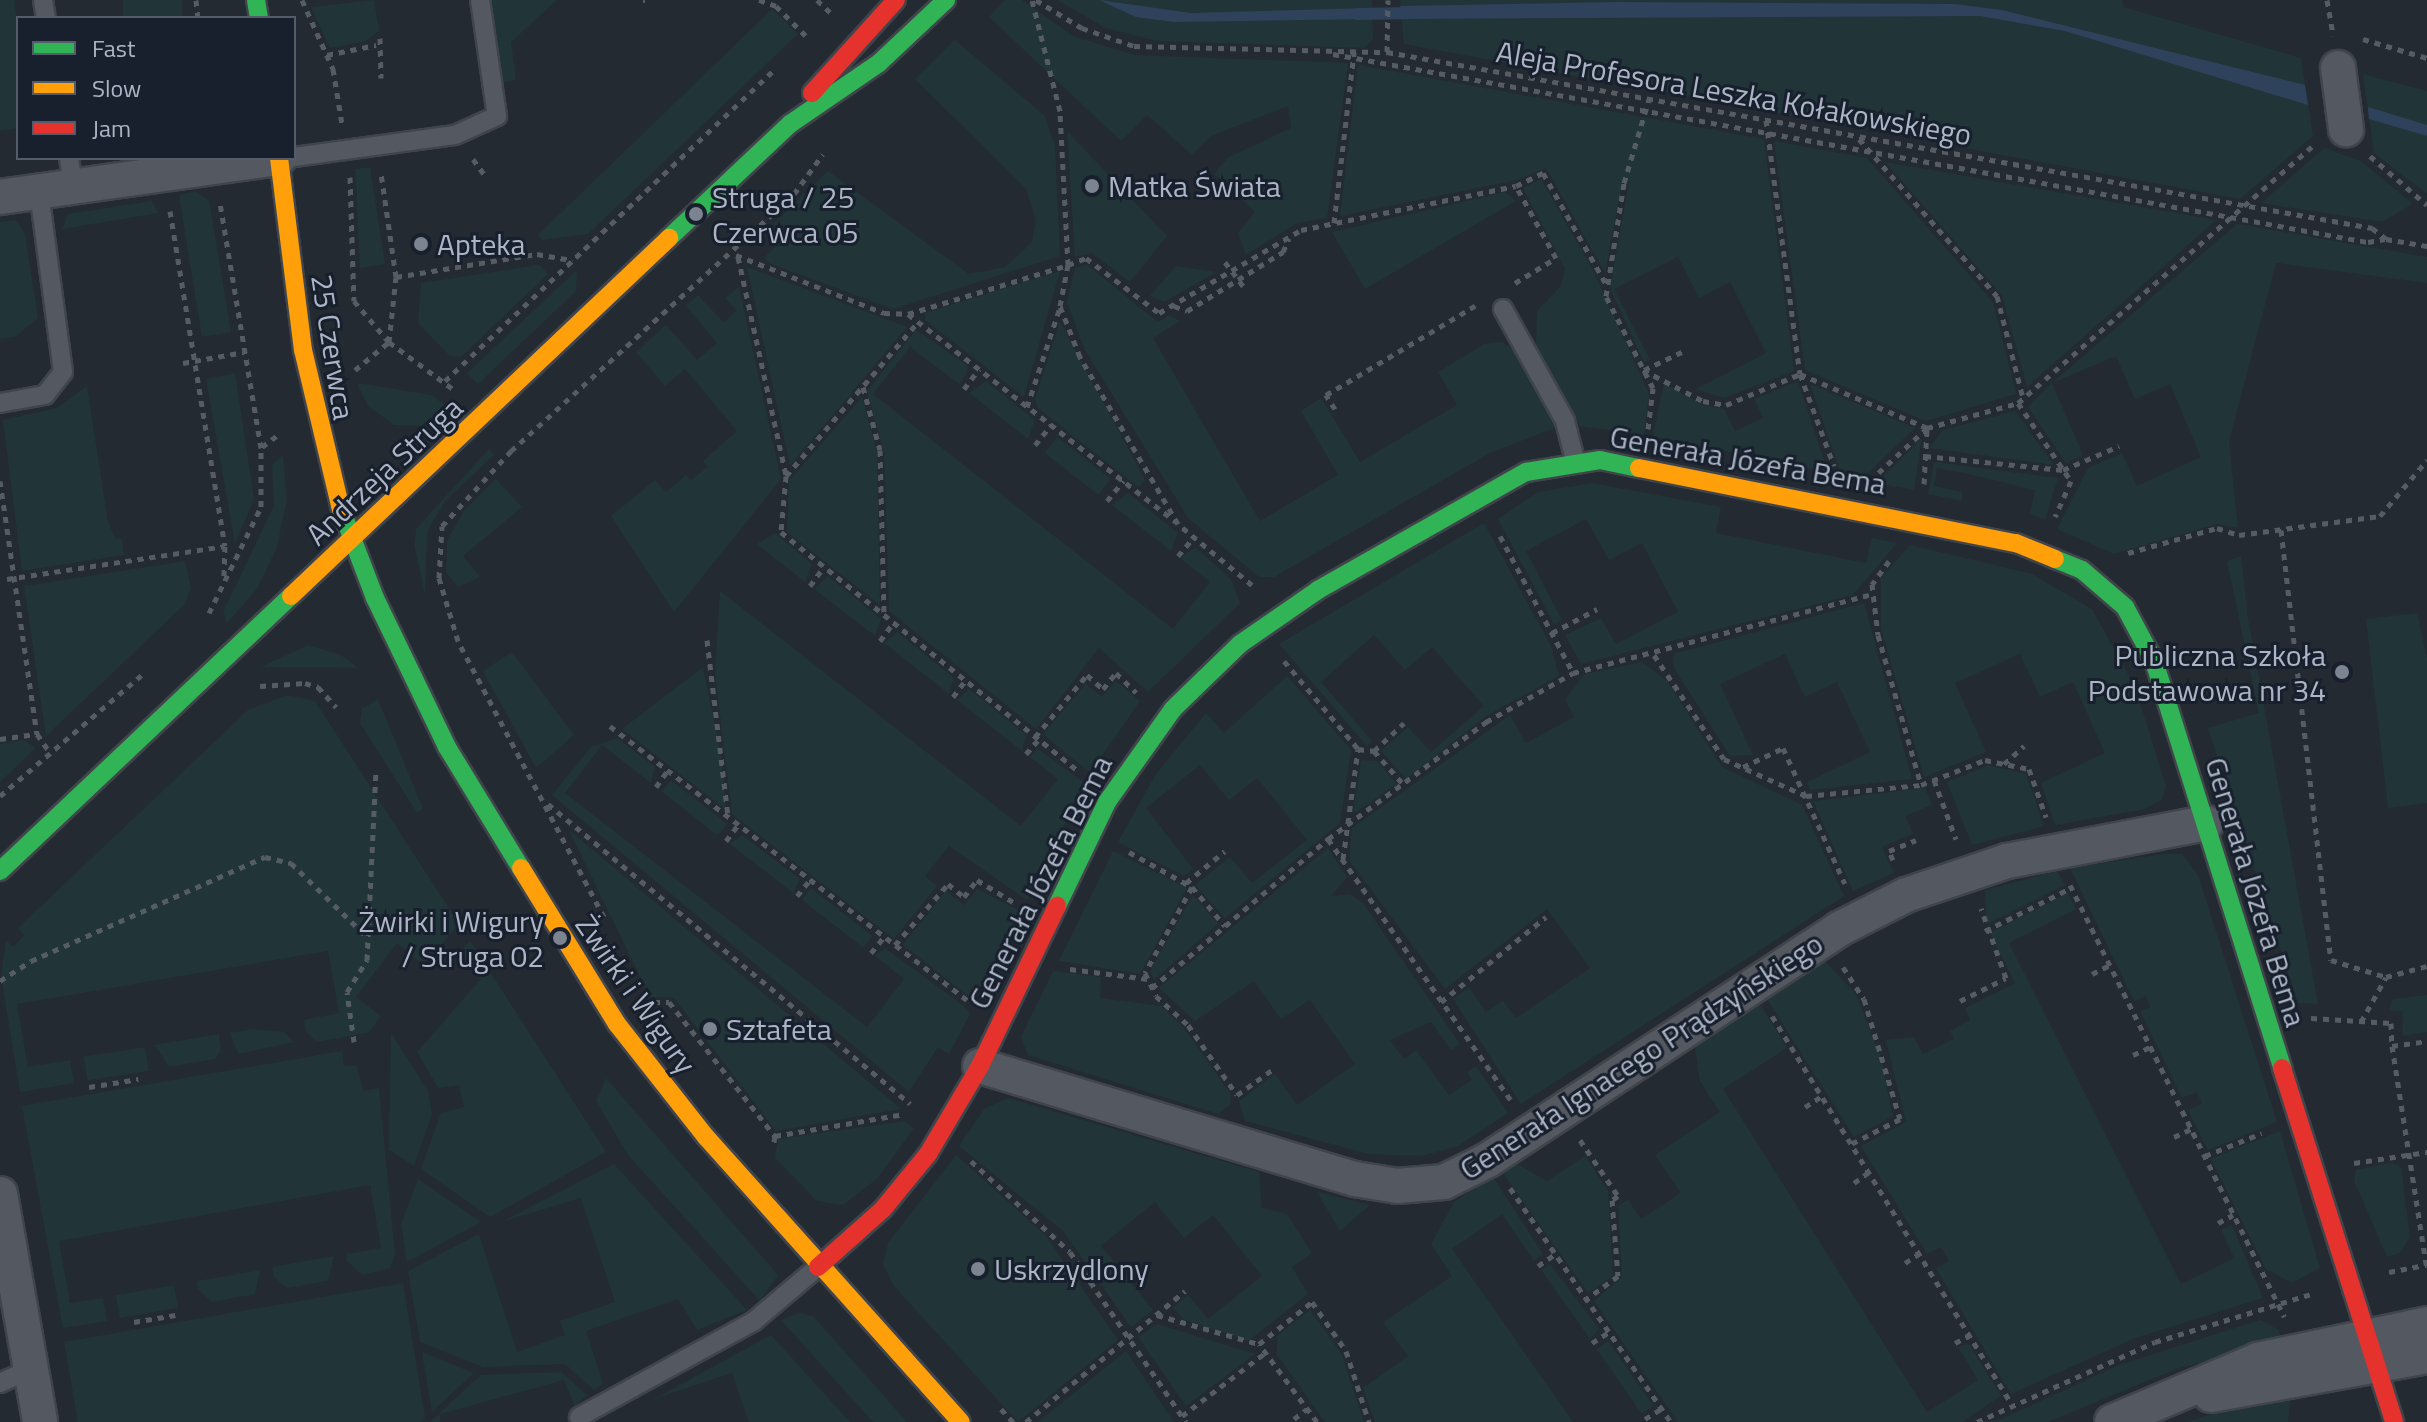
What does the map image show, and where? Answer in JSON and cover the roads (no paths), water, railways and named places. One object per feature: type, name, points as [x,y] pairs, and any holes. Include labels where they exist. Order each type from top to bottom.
[{"type":"street","name":"Andrzeja Struga","points":[[0,871],[790,124],[851,45],[896,0]]},
{"type":"street","name":"Andrzeja Struga","points":[[790,124],[879,63],[946,0]]},
{"type":"street","points":[[2338,68],[2346,129]]},
{"type":"street","points":[[0,197],[39,191],[71,172],[217,166],[264,160]]},
{"type":"street","name":"25 Czerwca","points":[[280,160],[309,385],[351,540]]},
{"type":"street","name":"Generała Józefa Bema","points":[[818,1267],[906,1183],[980,1066],[1107,802],[1173,709],[1240,644],[1298,602],[1502,484],[1575,460],[1660,467],[1979,533],[2082,570],[2112,592],[2142,634],[2206,823],[2374,1350],[2394,1422]]},
{"type":"street","name":"Żwirki i Wigury","points":[[351,540],[447,747],[573,960],[706,1137],[818,1267],[961,1422]]},
{"type":"street","name":"Generała Ignacego Prądzyńskiego","points":[[980,1066],[1355,1179],[1397,1186],[1444,1182],[1488,1160],[1839,929],[1906,895],[2020,858],[2206,823]]},
{"type":"street","name":"Andrzeja Struga","points":[[0,878],[15,859]]},
{"type":"street","points":[[0,1194],[15,1376],[40,1422]]},
{"type":"street","points":[[2112,1422],[2144,1408],[2374,1350],[2427,1324]]},
{"type":"street","points":[[2374,1350],[2427,1356]]},
{"type":"lane","points":[[296,157],[455,135],[497,116],[480,0]]},
{"type":"lane","points":[[0,403],[45,395],[63,372],[39,191]]},
{"type":"lane","points":[[1503,309],[1565,421],[1575,460]]},
{"type":"lane","points":[[579,1417],[754,1321],[818,1267]]},
{"type":"water","points":[[1099,0],[1191,13],[1372,8],[1372,19],[1174,22],[1136,17]]},
{"type":"water","points":[[1616,2],[1955,4],[2002,10],[2305,85],[2308,105],[2065,31],[1980,16],[1401,19],[1400,6]]},
{"type":"water","points":[[2368,107],[2427,125],[2427,136],[2369,119]]},
{"type":"waterway","points":[[1357,14],[1414,13]]},
{"type":"place","name":"Matka Świata","points":[[1092,186]]},
{"type":"place","name":"Struga / 25 Czerwca 05","points":[[696,214]]},
{"type":"place","name":"Apteka","points":[[421,244]]},
{"type":"place","name":"Publiczna Szkoła Podstawowa nr 34","points":[[2342,672]]},
{"type":"place","name":"Żwirki i Wigury / Struga 02","points":[[560,938]]},
{"type":"place","name":"Sztafeta","points":[[710,1029]]},
{"type":"place","name":"Uskrzydlony","points":[[978,1269]]}]
